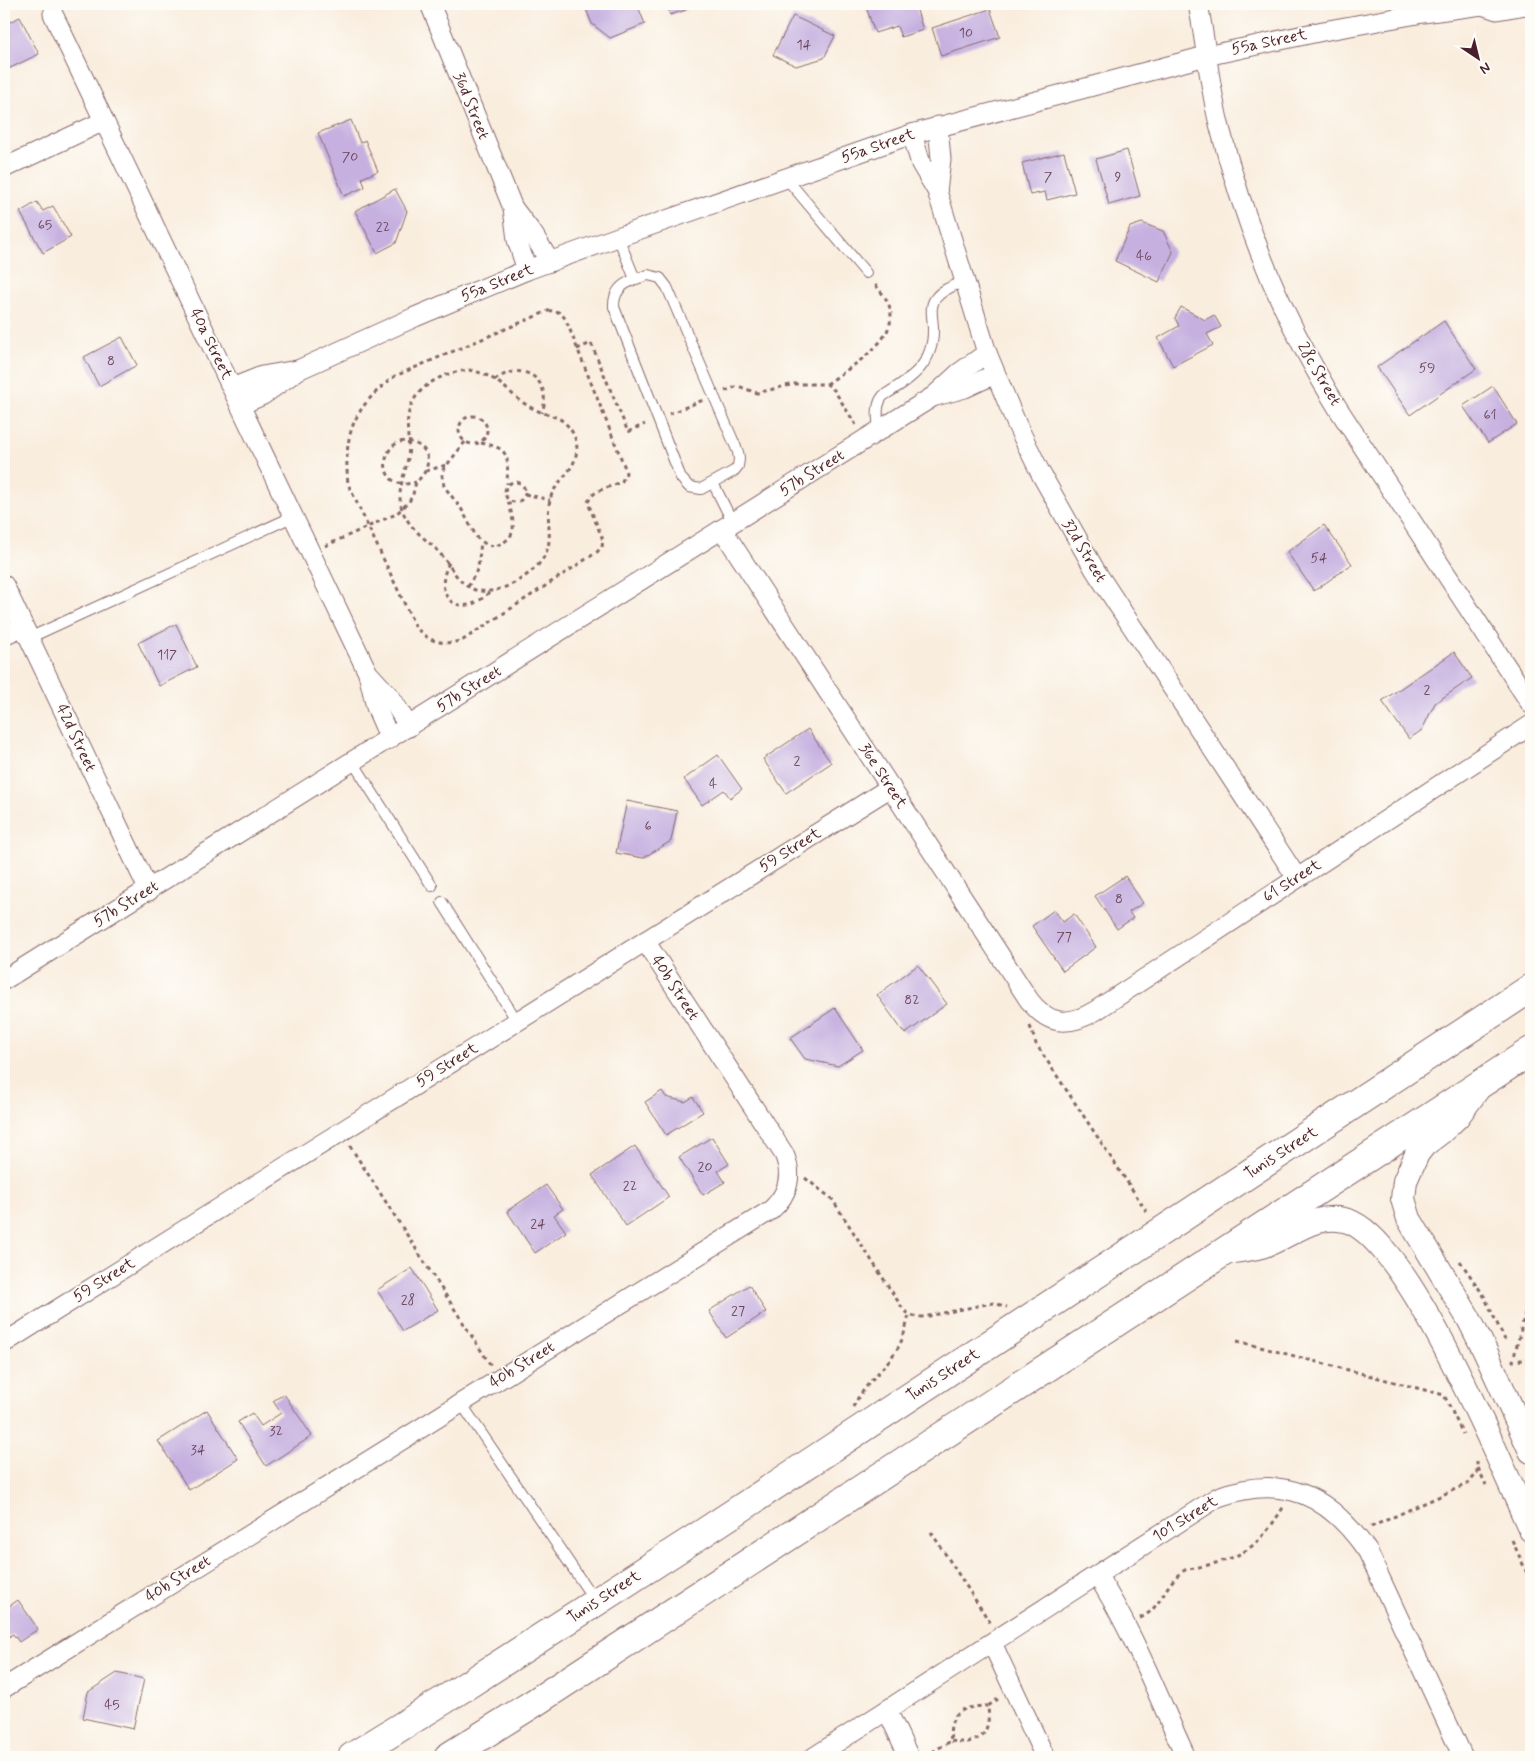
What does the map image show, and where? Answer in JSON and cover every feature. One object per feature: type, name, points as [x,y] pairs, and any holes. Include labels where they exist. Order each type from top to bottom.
[{"type":"main road","name":"Tunis Street","points":[[352,1757],[444,1700],[848,1438],[1531,988]]},
{"type":"main road","points":[[448,1757],[1226,1252],[1531,1051]]},
{"type":"street","name":"36d Street","points":[[430,4],[512,208],[517,240],[527,270]]},
{"type":"street","name":"28c Street","points":[[1198,4],[1219,124],[1241,199],[1258,248],[1292,326],[1322,383],[1339,410],[1529,694]]},
{"type":"street","name":"55a Street","points":[[240,405],[269,392],[298,370],[415,317],[527,270],[618,236],[912,134],[1206,56],[1374,21],[1483,4],[1497,10],[1531,4]]},
{"type":"street","name":"40a Street","points":[[53,14],[368,673],[376,707],[390,739]]},
{"type":"street","points":[[4,168],[104,121]]},
{"type":"street","name":"32d Street","points":[[937,191],[941,159],[938,126]]},
{"type":"street","name":"32d Street","points":[[912,134],[921,164],[937,191],[986,353],[1042,474],[1095,570],[1297,878]]},
{"type":"street","name":"36d Street","points":[[512,208],[533,234],[550,262]]},
{"type":"street","name":"57b Street","points":[[4,980],[149,891],[880,431],[934,396],[959,373],[986,353]]},
{"type":"street","name":"55a Street","points":[[232,388],[262,376],[298,370]]},
{"type":"street","name":"57b Street","points":[[934,396],[965,388],[995,374]]},
{"type":"street","name":"36e Street","points":[[728,526],[891,787],[1029,1000],[1048,1018]]},
{"type":"street","name":"42d Street","points":[[4,585],[149,891]]},
{"type":"street","points":[[4,635],[26,632]]},
{"type":"street","name":"40a Street","points":[[368,673],[391,698],[409,727]]},
{"type":"street","name":"61 Street","points":[[1048,1018],[1067,1021],[1086,1016],[1531,725]]},
{"type":"street","name":"59 Street","points":[[4,1343],[891,787]]},
{"type":"street","name":"40b Street","points":[[4,1688],[778,1204],[787,1188],[789,1171],[784,1154],[645,941]]},
{"type":"street","points":[[1481,1084],[1457,1117],[1416,1154],[1405,1181],[1403,1199],[1409,1219],[1469,1319],[1485,1350],[1531,1451]]},
{"type":"street","points":[[1226,1252],[1268,1244],[1302,1225],[1324,1219],[1345,1220],[1355,1223],[1366,1231],[1393,1260],[1436,1331],[1483,1422],[1531,1530]]},
{"type":"street","name":"101 Street","points":[[814,1757],[1218,1497],[1233,1491],[1263,1487],[1294,1491],[1323,1504],[1336,1514],[1355,1534],[1368,1552],[1463,1757]]},
{"type":"street","points":[[1096,1575],[1113,1601],[1186,1757]]},
{"type":"street","points":[[996,1640],[1013,1689],[1045,1757]]},
{"type":"street","points":[[887,1710],[909,1757]]},
{"type":"lane","points":[[786,178],[866,273]]},
{"type":"lane","points":[[618,236],[635,279]]},
{"type":"lane","points":[[648,274],[664,282],[668,287],[738,452],[738,466],[734,471],[701,489],[689,487],[681,478],[614,307],[616,293],[619,288],[635,279],[648,274]]},
{"type":"lane","points":[[880,431],[877,410],[880,400],[917,373],[929,354],[933,336],[931,312],[934,300],[938,295],[964,280]]},
{"type":"lane","points":[[713,483],[728,526]]},
{"type":"lane","points":[[26,632],[294,516]]},
{"type":"lane","points":[[353,762],[432,886]]},
{"type":"lane","points":[[442,902],[517,1021]]},
{"type":"lane","points":[[461,1403],[596,1602]]},
{"type":"path","points":[[827,384],[873,350],[884,338],[888,330],[890,314],[886,300],[866,273]]},
{"type":"path","points":[[556,310],[562,314],[626,473],[622,481],[594,494],[588,499],[603,540],[600,550],[463,640],[441,643],[431,640],[415,626],[368,527],[348,484],[346,459],[350,434],[360,411],[375,392],[395,376],[548,311],[556,310]]},
{"type":"path","points":[[469,370],[481,372],[495,380],[523,402],[542,413],[555,416],[565,422],[572,431],[577,455],[573,466],[556,487],[550,500],[550,536],[545,556],[531,572],[512,585],[479,591],[468,587],[460,580],[449,563],[409,523],[402,510],[400,491],[408,459],[407,425],[410,408],[419,393],[434,380],[445,374],[469,370]]},
{"type":"path","points":[[495,380],[511,371],[520,371],[537,379],[545,395],[542,413]]},
{"type":"path","points":[[465,442],[446,465],[442,475],[444,486],[462,510],[474,534],[481,542],[495,546],[508,540],[514,526],[504,490],[507,485],[508,463],[505,453],[496,446],[481,442],[470,444],[465,442],[459,432],[461,422],[465,418],[476,416],[482,418],[488,428],[481,442]]},
{"type":"path","points":[[409,442],[423,449],[428,463],[426,471],[422,478],[416,482],[408,485],[401,484],[389,476],[384,462],[390,449],[395,445],[409,442]]},
{"type":"path","points":[[426,471],[446,465]]},
{"type":"path","points":[[507,485],[517,481],[522,483],[525,488],[525,494],[518,502],[508,500]]},
{"type":"path","points":[[311,552],[402,510],[413,494],[416,482]]},
{"type":"path","points":[[525,494],[550,500]]},
{"type":"path","points":[[468,587],[478,568],[481,542]]},
{"type":"path","points":[[449,563],[445,569],[443,582],[446,595],[450,600],[461,606],[467,606],[480,600],[490,590]]},
{"type":"path","points":[[1029,1000],[1030,1023],[1036,1044],[1160,1232]]},
{"type":"path","points":[[342,1132],[499,1379]]},
{"type":"path","points":[[789,1171],[812,1183],[832,1200],[903,1309],[909,1315],[924,1317],[994,1304],[1010,1308],[1025,1321]]},
{"type":"path","points":[[1455,1254],[1484,1296],[1507,1346]]},
{"type":"path","points":[[1513,1360],[1531,1289]]},
{"type":"path","points":[[848,1438],[848,1426],[858,1397],[897,1350],[909,1315]]},
{"type":"path","points":[[1238,1341],[1444,1395],[1465,1438]]},
{"type":"path","points":[[1510,1353],[1516,1368]]},
{"type":"path","points":[[1513,1360],[1531,1359]]},
{"type":"path","points":[[1355,1534],[1469,1483],[1477,1473],[1478,1467],[1473,1455]]},
{"type":"path","points":[[1125,1626],[1149,1614],[1160,1600],[1167,1586],[1180,1573],[1185,1570],[1222,1562],[1254,1545],[1271,1529],[1294,1491]]},
{"type":"path","points":[[931,1532],[996,1640]]},
{"type":"path","points":[[951,1741],[951,1723],[960,1712],[974,1706],[988,1706],[1013,1689]]},
{"type":"path","points":[[924,1757],[951,1741],[966,1743],[980,1738],[988,1724],[988,1706]]},
{"type":"building","points":[[584,4],[637,4],[645,24],[610,38],[592,24]]},
{"type":"building","points":[[667,4],[684,4],[686,10],[670,15]]},
{"type":"building","points":[[865,4],[915,4],[923,30],[901,37],[897,26],[875,33]]},
{"type":"building","points":[[990,9],[1000,37],[941,56],[932,28]]},
{"type":"building","points":[[793,16],[835,36],[824,58],[796,66],[773,55]]},
{"type":"building","points":[[20,17],[39,54],[4,71],[4,25]]},
{"type":"building","points":[[351,120],[360,143],[365,140],[378,171],[362,178],[365,187],[344,196],[318,133]]},
{"type":"building","points":[[1127,150],[1140,196],[1109,205],[1096,159]]},
{"type":"building","points":[[1064,152],[1075,193],[1047,200],[1045,192],[1030,195],[1022,163]]},
{"type":"building","points":[[395,189],[407,211],[396,243],[377,253],[355,211]]},
{"type":"building","points":[[37,202],[43,211],[53,206],[71,237],[43,253],[20,212]]},
{"type":"building","points":[[1142,223],[1163,231],[1173,252],[1159,282],[1115,261],[1130,227]]},
{"type":"building","points":[[1181,307],[1205,320],[1214,315],[1221,327],[1207,334],[1213,345],[1173,366],[1158,338],[1179,326],[1175,318]]},
{"type":"building","points":[[1444,321],[1476,369],[1410,415],[1377,367]]},
{"type":"building","points":[[122,337],[137,365],[99,386],[84,357]]},
{"type":"building","points":[[1493,386],[1517,424],[1488,443],[1463,406]]},
{"type":"building","points":[[1324,525],[1352,564],[1314,591],[1287,552]]},
{"type":"building","points":[[176,624],[197,667],[159,686],[138,643]]},
{"type":"building","points":[[1454,652],[1472,678],[1435,703],[1422,730],[1409,739],[1382,701]]},
{"type":"building","points":[[808,729],[831,763],[786,793],[763,759]]},
{"type":"building","points":[[718,755],[742,789],[730,798],[724,790],[702,805],[684,779]]},
{"type":"building","points":[[627,801],[677,811],[671,841],[643,858],[616,853]]},
{"type":"building","points":[[1125,876],[1143,903],[1129,912],[1133,918],[1117,929],[1095,896]]},
{"type":"building","points":[[1054,910],[1063,922],[1074,914],[1096,947],[1063,971],[1032,926]]},
{"type":"building","points":[[918,965],[947,1004],[905,1034],[877,995]]},
{"type":"building","points":[[835,1008],[863,1050],[838,1066],[805,1059],[790,1038]]},
{"type":"building","points":[[662,1091],[666,1097],[685,1102],[693,1097],[703,1112],[666,1135],[645,1102]]},
{"type":"building","points":[[712,1137],[729,1164],[718,1171],[725,1182],[703,1195],[679,1157]]},
{"type":"building","points":[[635,1146],[669,1197],[626,1226],[592,1175]]},
{"type":"building","points":[[546,1185],[563,1209],[554,1215],[566,1232],[535,1253],[507,1211]]},
{"type":"building","points":[[412,1268],[438,1310],[403,1331],[377,1290]]},
{"type":"building","points":[[749,1285],[766,1312],[726,1338],[709,1311]]},
{"type":"building","points":[[284,1394],[312,1436],[266,1466],[238,1422],[252,1413],[261,1426],[281,1413],[273,1401]]},
{"type":"building","points":[[207,1410],[238,1459],[189,1490],[158,1441]]},
{"type":"building","points":[[18,1600],[38,1629],[19,1642],[13,1634],[4,1640],[4,1610]]},
{"type":"building","points":[[117,1673],[144,1679],[133,1729],[83,1718],[88,1692]]}]
